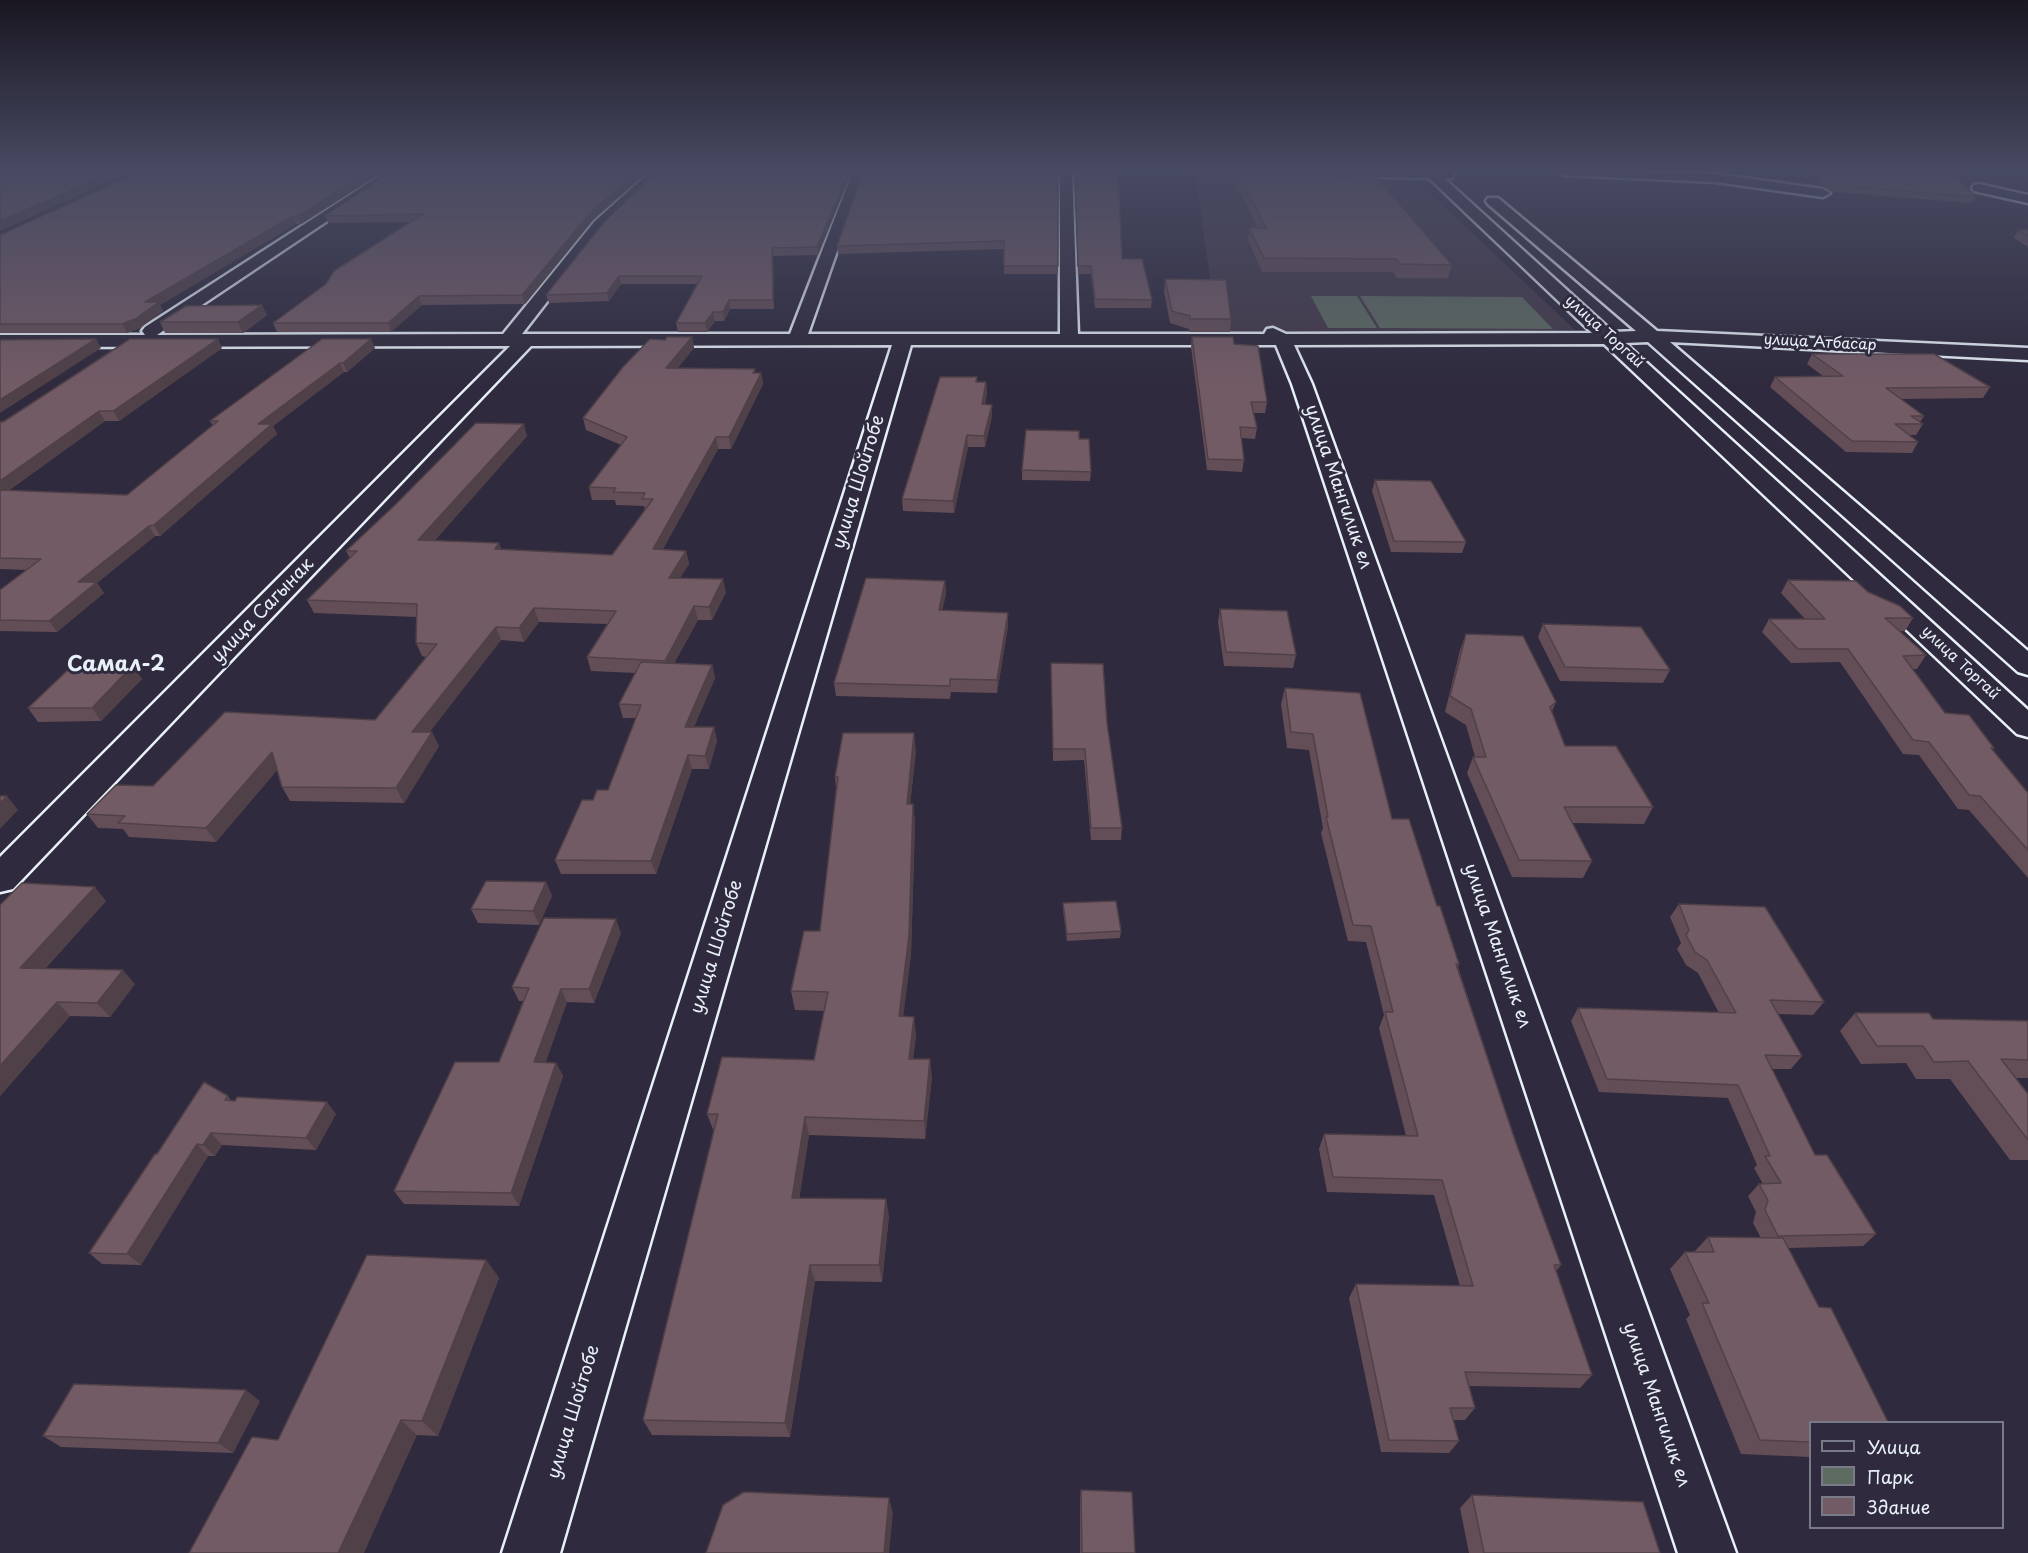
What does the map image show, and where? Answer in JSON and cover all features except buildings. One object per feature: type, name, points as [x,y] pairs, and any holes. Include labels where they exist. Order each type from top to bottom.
[{"type":"street","points":[[100,360],[131,340],[147,334],[285,243]]},
{"type":"street","name":"улица Сагынак","points":[[0,879],[516,341],[586,243]]},
{"type":"street","points":[[797,340],[832,243]]},
{"type":"street","points":[[1067,243],[1069,338]]},
{"type":"street","name":"улица Торгай","points":[[1512,243],[2028,727]]},
{"type":"street","name":"улица Торгай","points":[[1542,243],[1652,336],[2028,666]]},
{"type":"street","name":"улица Атбасар","points":[[0,340],[903,341],[1278,336],[1612,338],[1652,336],[2028,354]]},
{"type":"street","name":"улица Мангилик ел","points":[[1278,336],[1302,384],[1707,1553]]},
{"type":"street","name":"улица Шойтобе","points":[[531,1553],[903,341]]},
{"type":"shaded area","points":[[1205,243],[1483,243],[1575,330],[1218,335]]},
{"type":"green space","points":[[1311,296],[1357,296],[1377,328],[1328,328]]},
{"type":"green space","points":[[1360,296],[1522,297],[1553,329],[1380,328]]},
{"type":"district","name":"Самал-2","points":[[116,665]]}]
